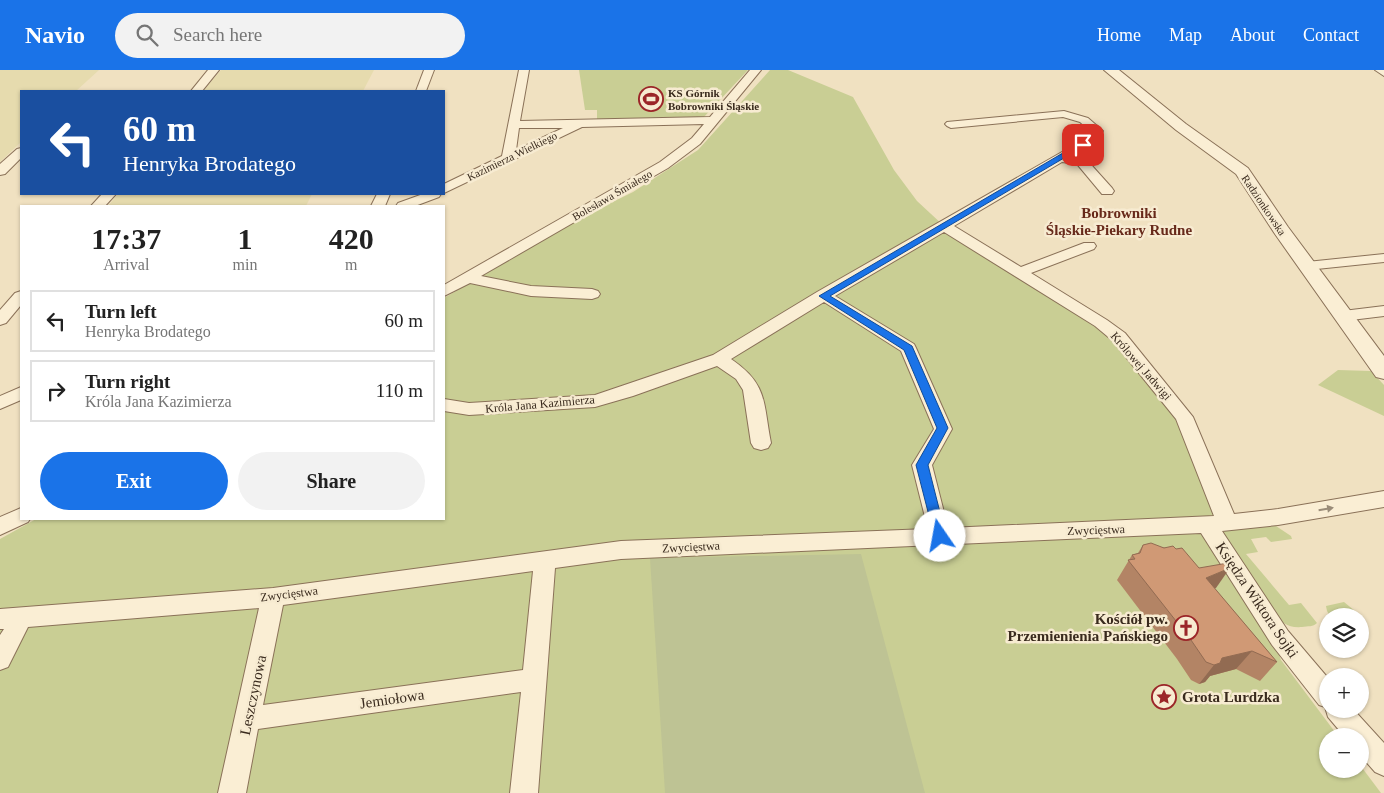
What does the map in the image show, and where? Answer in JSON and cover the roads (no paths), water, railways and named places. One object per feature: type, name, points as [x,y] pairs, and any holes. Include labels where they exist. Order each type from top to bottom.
[{"type":"street","points":[[197,90],[214,70]]},
{"type":"street","points":[[421,90],[429,70]]},
{"type":"street","points":[[508,158],[524,70]]},
{"type":"street","name":"Bolesława Śmiałego","points":[[445,290],[664,164],[696,141],[756,70]]},
{"type":"street","name":"Radzionkowska","points":[[1111,70],[1181,126],[1242,171],[1307,266],[1384,372]]},
{"type":"street","points":[[1380,70],[1384,73]]},
{"type":"street","name":"Króla Jana Kazimierza","points":[[445,405],[469,409],[594,401],[627,392],[719,359],[1095,138],[1097,131],[1084,120],[1064,114],[950,124]]},
{"type":"street","name":"Kazimierza Wielkiego","points":[[515,125],[712,120]]},
{"type":"street","name":"Kazimierza Wielkiego","points":[[445,189],[580,124]]},
{"type":"street","points":[[0,171],[20,153]]},
{"type":"street","points":[[1059,158],[1081,161],[1107,191]]},
{"type":"street","points":[[99,205],[108,195]]},
{"type":"street","points":[[406,205],[431,195]]},
{"type":"street","name":"Królowej Jadwigi","points":[[945,226],[1101,323],[1124,342],[1184,418],[1222,512],[1218,524]]},
{"type":"street","points":[[1018,273],[1089,246]]},
{"type":"street","points":[[1307,266],[1384,258]]},
{"type":"street","points":[[469,278],[530,291],[592,294]]},
{"type":"street","points":[[824,296],[908,348],[943,428],[922,465],[940,536]]},
{"type":"street","points":[[0,320],[20,297]]},
{"type":"street","points":[[1343,316],[1384,311]]},
{"type":"street","points":[[719,359],[742,375],[752,389],[761,443]]},
{"type":"street","points":[[0,403],[20,393]]},
{"type":"street","name":"Zwycięstwa","points":[[11,618],[272,597],[622,550],[1218,524],[1278,517],[1384,499]]},
{"type":"street","name":"Księdza Wiktora Sojki","points":[[1218,524],[1280,638],[1319,686]]},
{"type":"street","points":[[524,793],[545,561]]},
{"type":"street","name":"Leszczynowa","points":[[232,793],[272,597]]},
{"type":"street","points":[[0,659],[11,618]]},
{"type":"street","name":"Jemiołowa","points":[[248,719],[535,679]]},
{"type":"street","points":[[1345,718],[1384,764]]},
{"type":"place","name":"KS Górnik Bobrowniki Śląskie","points":[[651,99]]},
{"type":"place","name":"Kościół pw. Przemienienia Pańskiego","points":[[1186,628]]},
{"type":"place","name":"Grota Lurdzka","points":[[1164,697]]},
{"type":"district","name":"Bobrowniki Śląskie-Piekary Rudne","points":[[1119,222]]}]
